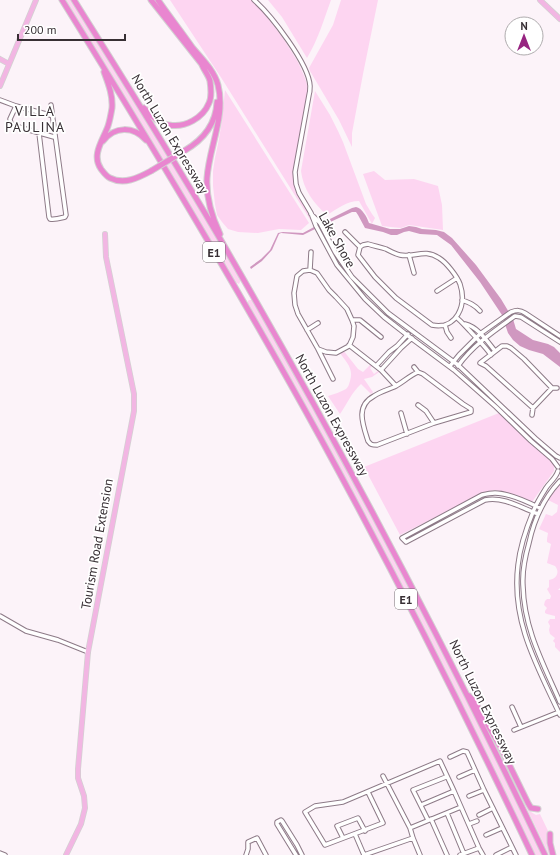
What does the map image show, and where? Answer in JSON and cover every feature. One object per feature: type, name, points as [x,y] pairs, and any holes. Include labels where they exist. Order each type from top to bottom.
[{"type":"highway","name":"North Luzon Expressway","points":[[62,0],[157,155],[266,342],[350,492],[482,750],[532,855]]},
{"type":"highway","name":"North Luzon Expressway","points":[[74,0],[134,96],[228,254],[348,467],[409,581],[545,855]]},
{"type":"highway","points":[[151,0],[210,74],[215,84]]},
{"type":"highway","points":[[158,0],[217,82],[220,99],[220,115],[207,179],[209,200],[213,218],[228,254]]},
{"type":"highway","points":[[99,60],[109,85],[112,104],[111,116],[99,148],[99,166],[104,174],[116,180],[126,181],[151,171],[202,138],[214,120],[217,106],[218,98],[211,72]]},
{"type":"highway","points":[[134,96],[149,113],[160,122],[179,126],[188,124],[204,112],[209,103],[210,80],[202,65]]},
{"type":"highway","points":[[99,148],[110,134],[119,130],[132,130],[140,134],[157,155]]},
{"type":"highway","points":[[464,690],[475,702],[497,740],[531,808],[538,809]]},
{"type":"highway","points":[[550,834],[550,844],[553,855]]},
{"type":"main road","points":[[0,86],[36,0]]},
{"type":"main road","points":[[540,0],[560,19]]},
{"type":"main road","points":[[0,59],[9,64]]},
{"type":"main road","name":"Tourism Road Extension","points":[[66,855],[81,824],[85,808],[84,796],[78,778],[78,769],[88,652],[134,411],[134,394],[106,257],[105,234]]},
{"type":"street","points":[[254,0],[274,21],[306,70],[310,85],[309,95],[295,178],[299,193],[311,213]]},
{"type":"street","points":[[0,100],[52,116]]},
{"type":"street","points":[[39,133],[49,217],[50,219],[65,217],[66,215],[54,137],[51,105]]},
{"type":"street","points":[[16,106],[10,119],[11,124],[54,137]]},
{"type":"street","name":"Lake Shore","points":[[311,213],[317,218],[335,252],[352,277],[388,313],[454,362],[535,438],[560,458]]},
{"type":"street","name":"Lake Shore","points":[[311,213],[318,231],[337,265],[365,299],[384,316],[450,366],[496,407],[552,459],[559,467],[560,475]]},
{"type":"street","points":[[345,232],[360,247]]},
{"type":"street","points":[[368,244],[400,255],[425,253],[437,256],[457,278],[461,289],[462,305],[456,317],[446,325],[432,325],[396,298],[375,277],[360,259],[358,255],[360,247],[368,244]]},
{"type":"street","points":[[310,270],[311,252]]},
{"type":"street","points":[[409,255],[414,273]]},
{"type":"street","points":[[318,349],[336,353],[347,348],[353,337],[354,326],[347,309],[329,290],[317,273],[310,270],[303,271],[298,276],[294,293],[295,305],[298,314],[333,379]]},
{"type":"street","points":[[437,291],[457,278]]},
{"type":"street","points":[[462,300],[476,306],[480,311]]},
{"type":"street","points":[[450,366],[480,334],[514,311],[519,310],[525,313],[560,336]]},
{"type":"street","points":[[514,311],[516,315],[521,316],[560,342]]},
{"type":"street","points":[[454,370],[463,358],[480,341],[516,315]]},
{"type":"street","points":[[456,317],[472,327],[495,351]]},
{"type":"street","points":[[352,320],[360,320],[381,337]]},
{"type":"street","points":[[307,330],[318,323]]},
{"type":"street","points":[[465,324],[491,355]]},
{"type":"street","points":[[446,325],[447,332],[451,338]]},
{"type":"street","points":[[381,370],[411,330]]},
{"type":"street","points":[[376,366],[389,352],[399,347],[416,334]]},
{"type":"street","points":[[349,345],[381,370],[396,386]]},
{"type":"street","points":[[533,408],[486,366],[480,363],[502,346],[507,346],[511,348],[552,388],[557,388]]},
{"type":"street","points":[[414,367],[418,372],[423,374],[463,404],[470,407],[472,410],[377,445],[370,444],[361,414],[365,404],[374,395],[396,386],[418,372]]},
{"type":"street","points":[[532,415],[533,408],[552,388]]},
{"type":"street","points":[[462,414],[463,404]]},
{"type":"street","points":[[418,405],[426,411],[434,423]]},
{"type":"street","points":[[401,413],[407,434]]},
{"type":"street","points":[[514,730],[559,713],[530,650],[523,630],[516,585],[522,544],[532,514],[546,488],[557,474],[559,467]]},
{"type":"street","points":[[560,481],[546,498],[537,516],[530,537],[523,585],[524,607],[529,627],[536,648],[560,702]]},
{"type":"street","points":[[537,516],[503,500],[491,499],[485,500],[406,542],[402,538],[482,495],[495,493],[502,494],[540,508]]},
{"type":"street","points":[[482,495],[485,500]]},
{"type":"street","points":[[518,565],[525,566]]},
{"type":"street","points":[[0,616],[30,632],[58,640],[88,652]]},
{"type":"street","points":[[512,707],[521,727]]},
{"type":"street","points":[[450,757],[465,751],[467,752],[516,855]]},
{"type":"street","points":[[368,792],[383,823],[325,845],[305,812],[315,806],[343,802],[440,761],[483,855]]},
{"type":"street","points":[[459,777],[475,770]]},
{"type":"street","points":[[383,776],[410,828],[420,855]]},
{"type":"street","points":[[446,777],[413,790],[447,855]]},
{"type":"street","points":[[469,796],[484,790]]},
{"type":"street","points":[[421,805],[454,791]]},
{"type":"street","points":[[410,828],[461,807]]},
{"type":"street","points":[[479,815],[493,808]]},
{"type":"street","points":[[447,813],[462,854],[479,848]]},
{"type":"street","points":[[343,838],[337,826],[358,818],[365,831]]},
{"type":"street","points":[[296,855],[277,824],[277,822],[281,820],[302,855]]},
{"type":"street","points":[[469,824],[476,821]]},
{"type":"street","points":[[486,835],[502,828]]},
{"type":"street","points":[[356,834],[364,855],[413,838]]},
{"type":"street","points":[[246,855],[248,842],[257,838],[266,855]]},
{"type":"street","points":[[496,855],[512,847]]},
{"type":"street","points":[[0,853],[5,855]]},
{"type":"shaded area","points":[[64,0],[72,0],[136,103],[240,277],[241,280],[239,284],[235,282]]},
{"type":"shaded area","points":[[170,0],[252,0],[257,4],[283,38],[298,62],[308,88],[294,168],[297,190],[314,219],[311,221],[222,79]]},
{"type":"shaded area","points":[[268,0],[331,0],[318,37],[307,58],[282,17]]},
{"type":"shaded area","points":[[341,0],[378,0],[352,133],[352,147],[339,120],[309,68],[333,25]]},
{"type":"shaded area","points":[[225,90],[309,223],[301,230],[279,229],[258,233],[238,232],[228,229],[217,215],[213,186],[213,171],[221,127]]},
{"type":"shaded area","points":[[315,91],[330,115],[343,142],[366,204],[375,218],[372,224],[359,201],[346,204],[327,215],[310,196],[304,184],[301,171]]},
{"type":"shaded area","points":[[374,171],[385,180],[414,179],[438,186],[442,205],[443,230],[409,225],[401,228],[382,226],[363,174]]},
{"type":"shaded area","points":[[356,207],[362,211],[369,223],[390,229],[400,229],[409,226],[436,230],[444,232],[452,238],[476,265],[501,299],[513,319],[516,329],[533,340],[554,347],[560,353],[560,367],[543,354],[520,346],[513,340],[508,333],[502,315],[480,282],[451,245],[437,235],[420,234],[409,231],[397,235],[391,235],[365,228],[356,212],[352,212],[303,235],[279,234],[272,250],[262,261],[251,269],[250,267],[270,250],[278,233],[283,232],[303,233]]},
{"type":"shaded area","points":[[249,300],[254,301],[382,534],[454,673],[543,855],[534,855],[417,616],[248,307]]},
{"type":"shaded area","points":[[343,350],[358,369],[363,372],[373,362],[374,364],[370,368],[374,374],[379,370],[382,370],[372,377],[364,379],[373,392],[371,394],[361,384],[352,394],[340,414],[328,396],[346,389],[349,384],[351,372],[349,366],[340,353]]},
{"type":"shaded area","points":[[499,413],[552,462],[554,466],[554,471],[532,502],[495,490],[485,492],[400,535],[364,467]]},
{"type":"shaded area","points":[[560,484],[560,588],[558,590],[560,590],[560,652],[555,647],[555,643],[553,641],[555,638],[550,634],[549,630],[550,626],[548,622],[550,619],[555,619],[555,616],[545,613],[547,608],[544,605],[547,599],[550,599],[551,596],[547,589],[549,587],[549,580],[556,577],[557,568],[547,563],[551,544],[547,542],[548,533],[539,529],[546,514],[552,516],[557,512],[558,505],[548,500],[553,491]]},
{"type":"shaded area","points":[[495,742],[531,812],[536,815],[540,814],[550,835],[548,838],[547,847],[551,855],[549,855]]},
{"type":"district","name":"VILLA PAULINA","points":[[35,120]]}]
